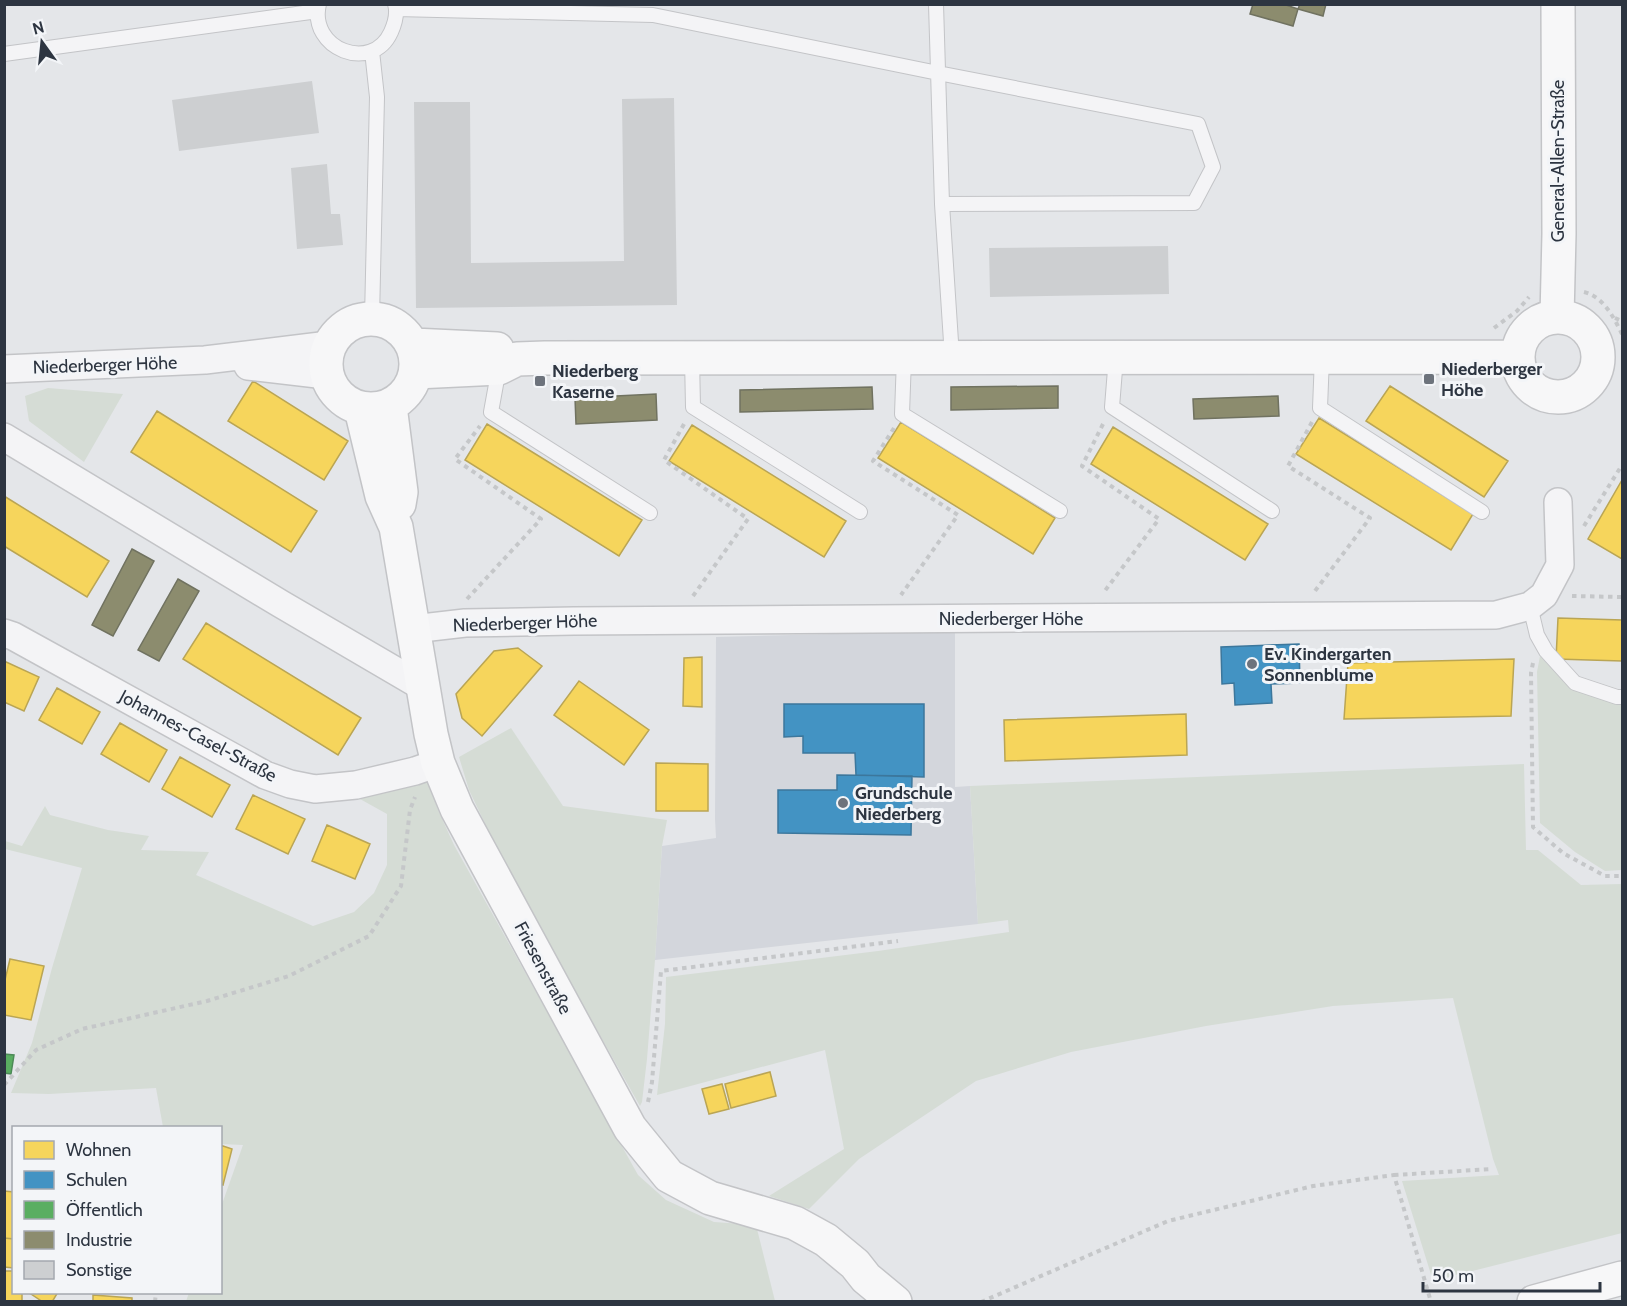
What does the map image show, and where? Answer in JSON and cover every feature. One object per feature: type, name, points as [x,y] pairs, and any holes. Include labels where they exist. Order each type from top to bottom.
[{"type":"street","name":"General-Allen-Straße","points":[[1556,303],[1559,234],[1558,4]]},
{"type":"street","points":[[1556,303],[1569,319],[1581,324],[1590,333],[1612,346],[1586,385],[1566,396],[1554,397],[1542,394],[1524,379],[1519,368],[1521,340],[1526,332],[1540,321],[1556,303]]},
{"type":"street","points":[[372,318],[393,324],[405,334],[414,359],[409,390],[398,400],[375,407],[343,401],[331,387],[328,360],[335,335],[353,322],[372,318]]},
{"type":"street","points":[[414,359],[498,349],[508,363],[692,358],[1518,357]]},
{"type":"street","name":"Niederberger Höhe","points":[[4,369],[206,360],[328,360]]},
{"type":"street","name":"Friesenstraße","points":[[375,407],[382,496],[396,527],[431,734],[438,763],[457,809],[630,1128],[669,1176],[710,1198],[795,1223],[826,1240],[855,1264],[872,1290],[895,1302]]},
{"type":"street","points":[[4,437],[423,687]]},
{"type":"street","points":[[1537,601],[1560,565],[1558,502]]},
{"type":"street","name":"Niederberger Höhe","points":[[413,629],[465,623],[691,620],[1496,615],[1537,601]]},
{"type":"street","name":"Johannes-Casel-Straße","points":[[4,633],[265,775],[290,784],[315,789],[356,785],[438,763]]},
{"type":"street","points":[[1534,1302],[1623,1278]]},
{"type":"lane","points":[[936,4],[942,204],[952,357]]},
{"type":"lane","points":[[4,54],[318,8],[319,25],[325,37],[341,50],[351,53],[372,51],[383,44],[395,24],[395,7],[653,15],[1198,123],[1214,167],[1194,203],[942,204]]},
{"type":"lane","points":[[372,51],[376,97],[372,318]]},
{"type":"lane","points":[[904,357],[902,414],[1060,511]]},
{"type":"lane","points":[[1116,357],[1112,407],[1272,511]]},
{"type":"lane","points":[[1322,357],[1320,408],[1482,512]]},
{"type":"lane","points":[[692,358],[693,407],[860,512]]},
{"type":"lane","points":[[508,363],[491,412],[650,513]]},
{"type":"lane","points":[[1537,601],[1537,635],[1546,651],[1575,683],[1623,697]]},
{"type":"path","points":[[1486,334],[1517,311],[1534,291],[1556,303],[1588,293],[1602,301],[1612,346]]},
{"type":"path","points":[[1612,346],[1623,321]]},
{"type":"path","points":[[691,620],[692,596],[748,519],[664,460],[693,407]]},
{"type":"path","points":[[1100,618],[1102,594],[1159,519],[1082,466],[1112,407]]},
{"type":"path","points":[[1309,616],[1312,595],[1370,518],[1288,466],[1320,408]]},
{"type":"path","points":[[465,623],[466,598],[541,519],[454,459],[491,412]]},
{"type":"path","points":[[899,620],[901,596],[958,515],[873,461],[902,414]]},
{"type":"path","points":[[1560,565],[1623,465]]},
{"type":"path","points":[[1537,601],[1623,597]]},
{"type":"path","points":[[1537,635],[1532,673],[1533,827],[1563,853],[1605,876],[1623,876]]},
{"type":"path","points":[[4,1085],[36,1050],[82,1029],[207,1001],[289,976],[369,936],[401,886],[410,810],[418,790]]},
{"type":"path","points":[[625,1118],[646,1108],[652,1082],[661,971],[898,941]]},
{"type":"path","points":[[981,1302],[1168,1221],[1313,1186],[1394,1175],[1492,1169]]},
{"type":"path","points":[[1394,1175],[1431,1302]]},
{"type":"shaded area","points":[[48,388],[123,394],[84,462],[29,421],[25,396]]},
{"type":"shaded area","name":"Grundschule Niederberg","points":[[955,631],[955,787],[970,786],[978,924],[655,960],[662,846],[716,838],[716,637]]},
{"type":"shaded area","points":[[1540,656],[1563,681],[1622,703],[1622,870],[1605,871],[1575,852],[1540,823],[1537,672]]},
{"type":"shaded area","points":[[511,728],[563,806],[667,820],[662,846],[647,1059],[640,1106],[499,853],[469,790],[459,757]]},
{"type":"shaded area","points":[[1524,764],[1526,850],[1538,850],[1581,885],[1622,884],[1622,1233],[1433,1281],[1402,1181],[1499,1175],[1453,998],[1333,1006],[1206,1026],[1071,1052],[976,1081],[859,1159],[809,1209],[769,1196],[844,1149],[825,1050],[657,1095],[665,1024],[666,977],[1009,932],[1008,920],[978,924],[970,786]]},
{"type":"shaded area","points":[[427,779],[454,845],[638,1175],[666,1200],[714,1222],[756,1225],[775,1301],[186,1301],[189,1294],[222,1294],[222,1204],[243,1145],[222,1144],[222,1126],[163,1126],[156,1088],[49,1094],[11,1093],[32,1043],[82,868],[5,849],[5,841],[22,846],[45,806],[50,815],[108,830],[149,836],[141,850],[209,852],[196,875],[313,926],[354,912],[374,893],[387,865],[387,814],[360,799]]},
{"type":"building: Wohnen","points":[[253,381],[348,441],[324,480],[228,421]]},
{"type":"building: Wohnen","points":[[1390,386],[1508,461],[1484,497],[1366,421]]},
{"type":"building: Wohnen","points":[[157,411],[317,511],[291,552],[131,452]]},
{"type":"building: Wohnen","points":[[1319,418],[1473,514],[1451,550],[1296,454]]},
{"type":"building: Wohnen","points":[[901,422],[1055,518],[1033,554],[878,458]]},
{"type":"building: Wohnen","points":[[487,424],[642,520],[619,556],[465,460]]},
{"type":"building: Wohnen","points":[[692,425],[846,521],[824,557],[669,461]]},
{"type":"building: Wohnen","points":[[1113,427],[1268,524],[1245,560],[1091,464]]},
{"type":"building: Wohnen","points":[[1622,480],[1622,559],[1588,539]]},
{"type":"building: Wohnen","points":[[4,496],[109,561],[87,597],[4,546]]},
{"type":"building: Wohnen","points":[[1558,618],[1622,620],[1622,661],[1556,659]]},
{"type":"building: Wohnen","points":[[206,623],[361,718],[338,755],[183,659]]},
{"type":"building: Wohnen","points":[[518,648],[542,666],[482,736],[462,718],[456,694],[494,651]]},
{"type":"building: Wohnen","points":[[702,657],[702,707],[683,706],[684,658]]},
{"type":"building: Wohnen","points":[[1514,659],[1511,716],[1344,719],[1348,663]]},
{"type":"building: Wohnen","points":[[4,661],[39,677],[24,711],[4,702]]},
{"type":"building: Wohnen","points":[[579,681],[649,730],[624,765],[554,715]]},
{"type":"building: Wohnen","points":[[57,688],[100,712],[82,744],[39,720]]},
{"type":"building: Wohnen","points":[[1186,714],[1187,755],[1005,761],[1004,720]]},
{"type":"building: Wohnen","points":[[120,723],[167,750],[149,782],[101,754]]},
{"type":"building: Wohnen","points":[[180,757],[230,785],[212,817],[162,789]]},
{"type":"building: Wohnen","points":[[656,763],[708,764],[708,811],[656,811]]},
{"type":"building: Wohnen","points":[[253,795],[305,819],[288,854],[236,829]]},
{"type":"building: Wohnen","points":[[327,825],[370,844],[355,879],[312,861]]},
{"type":"building: Wohnen","points":[[10,959],[44,966],[31,1020],[4,1015],[4,984]]},
{"type":"building: Wohnen","points":[[770,1072],[776,1096],[731,1108],[725,1084]]},
{"type":"building: Wohnen","points":[[722,1084],[729,1109],[709,1114],[702,1089]]},
{"type":"building: Wohnen","points":[[222,1146],[232,1149],[222,1185]]},
{"type":"building: Wohnen","points":[[4,1191],[12,1192],[12,1239],[4,1238]]},
{"type":"building: Wohnen","points":[[4,1238],[12,1239],[12,1268],[4,1267]]},
{"type":"building: Wohnen","points":[[4,1271],[12,1271],[12,1294],[22,1294],[22,1301],[4,1301]]},
{"type":"building: Wohnen","points":[[31,1294],[57,1294],[52,1302],[43,1302]]},
{"type":"building: Wohnen","points":[[93,1295],[132,1298],[132,1302],[93,1302]]},
{"type":"building: Schulen","points":[[1299,644],[1300,683],[1271,684],[1272,703],[1235,705],[1234,683],[1222,684],[1221,647]]},
{"type":"building: Schulen","points":[[784,704],[924,704],[924,777],[856,775],[855,753],[803,753],[803,736],[784,737]]},
{"type":"building: Schulen","points":[[837,775],[912,776],[911,835],[778,833],[778,790],[837,790]]},
{"type":"building: Öffentlich","points":[[4,1054],[14,1055],[11,1074],[4,1073]]},
{"type":"building: Industrie","points":[[1253,4],[1283,4],[1298,9],[1293,26],[1250,14]]},
{"type":"building: Industrie","points":[[1300,4],[1326,4],[1323,16],[1298,9]]},
{"type":"building: Industrie","points":[[1058,386],[1058,408],[951,410],[951,387]]},
{"type":"building: Industrie","points":[[872,387],[873,409],[740,412],[740,390]]},
{"type":"building: Industrie","points":[[656,394],[657,420],[576,424],[575,398]]},
{"type":"building: Industrie","points":[[1278,396],[1279,416],[1194,419],[1193,399]]},
{"type":"building: Industrie","points":[[132,549],[154,561],[113,636],[92,625]]},
{"type":"building: Industrie","points":[[178,579],[199,591],[159,661],[138,650]]},
{"type":"building: Sonstige","points":[[312,81],[319,133],[179,151],[172,100]]},
{"type":"building: Sonstige","points":[[674,98],[677,305],[416,308],[414,102],[470,102],[471,263],[624,261],[622,99]]},
{"type":"building: Sonstige","points":[[327,164],[331,214],[340,214],[343,245],[297,249],[291,168]]},
{"type":"building: Sonstige","points":[[1168,246],[1169,294],[990,297],[989,248]]},
{"type":"place","name":"Niederberger Höhe","points":[[1429,379]]},
{"type":"place","name":"Niederberg Kaserne","points":[[540,381]]},
{"type":"place","name":"Ev. Kindergarten Sonnenblume","points":[[1252,664]]},
{"type":"place","name":"Grundschule Niederberg","points":[[843,803]]}]
